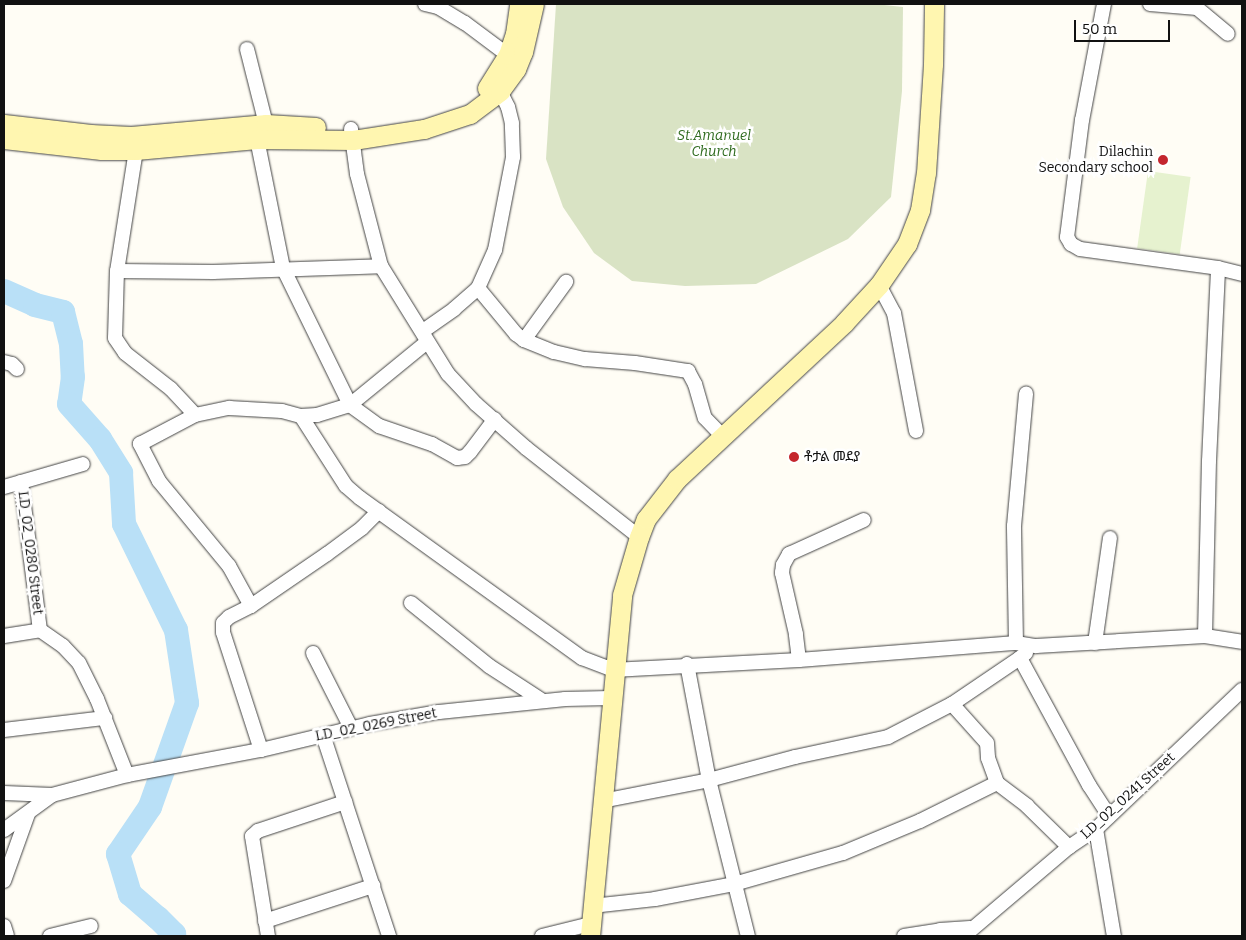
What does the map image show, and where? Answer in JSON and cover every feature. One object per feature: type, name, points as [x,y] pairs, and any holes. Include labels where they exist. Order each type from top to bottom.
[{"type":"main road","points":[[495,87],[515,34],[519,4]]},
{"type":"main road","points":[[4,124],[90,134],[131,136],[261,131],[352,134],[431,119],[464,108],[476,101],[516,69],[534,4]]},
{"type":"main road","points":[[591,922],[610,698],[622,595],[639,537],[646,519],[677,479],[724,438],[844,323],[879,285],[907,244],[920,210],[926,173],[933,64],[934,4]]},
{"type":"main road","points":[[4,138],[101,150],[136,150],[261,131]]},
{"type":"street","points":[[425,4],[438,7],[465,23],[508,55]]},
{"type":"street","points":[[1104,4],[1082,120],[1067,237],[1071,244],[1080,249],[1218,268],[1242,274]]},
{"type":"street","points":[[1150,4],[1197,8],[1228,34]]},
{"type":"street","points":[[247,49],[283,268],[350,405],[379,426],[432,444],[457,458],[465,457],[470,452],[495,419]]},
{"type":"street","points":[[251,606],[229,566],[159,480],[140,444],[195,415],[229,408],[282,411],[301,416],[317,415],[350,405],[478,288],[495,250],[513,157],[512,123],[495,87]]},
{"type":"street","points":[[352,134],[357,174],[381,266],[448,374],[476,404],[526,448],[639,537]]},
{"type":"street","points":[[136,150],[117,272],[115,338],[125,353],[171,389],[195,415]]},
{"type":"street","points":[[117,272],[213,272],[381,266]]},
{"type":"street","points":[[1205,636],[1209,461],[1218,268]]},
{"type":"street","points":[[524,340],[566,282]]},
{"type":"street","points":[[879,285],[894,313],[916,431]]},
{"type":"street","points":[[478,288],[516,334],[524,340],[554,352],[585,359],[635,363],[688,372],[695,384],[705,418],[724,438]]},
{"type":"street","points":[[4,362],[12,364],[17,368]]},
{"type":"street","points":[[1016,643],[1014,526],[1026,394]]},
{"type":"street","points":[[301,416],[346,486],[582,658],[613,670],[687,664],[799,660],[1016,643],[1036,646],[1205,636],[1242,642]]},
{"type":"street","points":[[4,487],[83,464]]},
{"type":"street","name":"LD_02_0280 Street","points":[[21,482],[40,630],[63,646],[79,663],[105,718],[127,775]]},
{"type":"street","points":[[261,750],[223,632],[224,623],[229,617],[251,606],[327,554],[362,528],[379,511]]},
{"type":"street","points":[[799,660],[796,634],[782,573],[783,565],[789,554],[864,520]]},
{"type":"street","points":[[1095,642],[1110,538]]},
{"type":"street","points":[[411,603],[489,666],[543,701]]},
{"type":"street","points":[[4,636],[40,630]]},
{"type":"street","points":[[602,801],[709,780],[795,757],[888,737],[952,704],[1036,646]]},
{"type":"street","points":[[313,653],[351,728]]},
{"type":"street","points":[[1020,658],[1089,785],[1109,816]]},
{"type":"street","points":[[687,664],[709,780],[748,936]]},
{"type":"street","name":"LD_02_0241 Street","points":[[967,932],[1069,847],[1096,829],[1242,690]]},
{"type":"street","name":"LD_02_0269 Street","points":[[127,775],[261,750],[351,728],[439,712],[543,701],[610,698]]},
{"type":"street","points":[[952,704],[987,743],[988,758],[997,783],[1027,806],[1069,847]]},
{"type":"street","points":[[4,730],[105,718]]},
{"type":"street","points":[[323,735],[389,936]]},
{"type":"street","points":[[4,793],[52,795],[127,775]]},
{"type":"street","points":[[542,936],[591,922],[655,899],[734,884],[843,853],[920,821],[997,783]]},
{"type":"street","points":[[4,830],[52,795]]},
{"type":"street","points":[[268,936],[252,836],[258,831],[345,802]]},
{"type":"street","points":[[4,881],[28,814]]},
{"type":"street","points":[[1096,829],[1114,936]]},
{"type":"street","points":[[265,921],[373,886]]},
{"type":"street","points":[[4,926],[7,936]]},
{"type":"street","points":[[50,936],[91,926]]},
{"type":"street","points":[[904,936],[940,930],[967,932]]},
{"type":"green space","name":"St.Amanuel Church","points":[[556,4],[875,4],[903,7],[902,91],[891,197],[848,239],[756,284],[685,286],[632,281],[594,253],[563,207],[546,159]]},
{"type":"green space","points":[[1148,171],[1191,177],[1180,254],[1137,248]]},
{"type":"waterway","points":[[4,291],[35,305],[63,312],[71,344],[73,377],[69,404],[100,439],[121,473],[124,524],[176,630],[187,703],[150,807],[118,854],[130,894],[158,918],[174,934],[173,936]]},
{"type":"place","name":"Dilachin Secondary school","points":[[1163,160]]},
{"type":"place","name":"ቶታል መደያ","points":[[794,457]]}]
